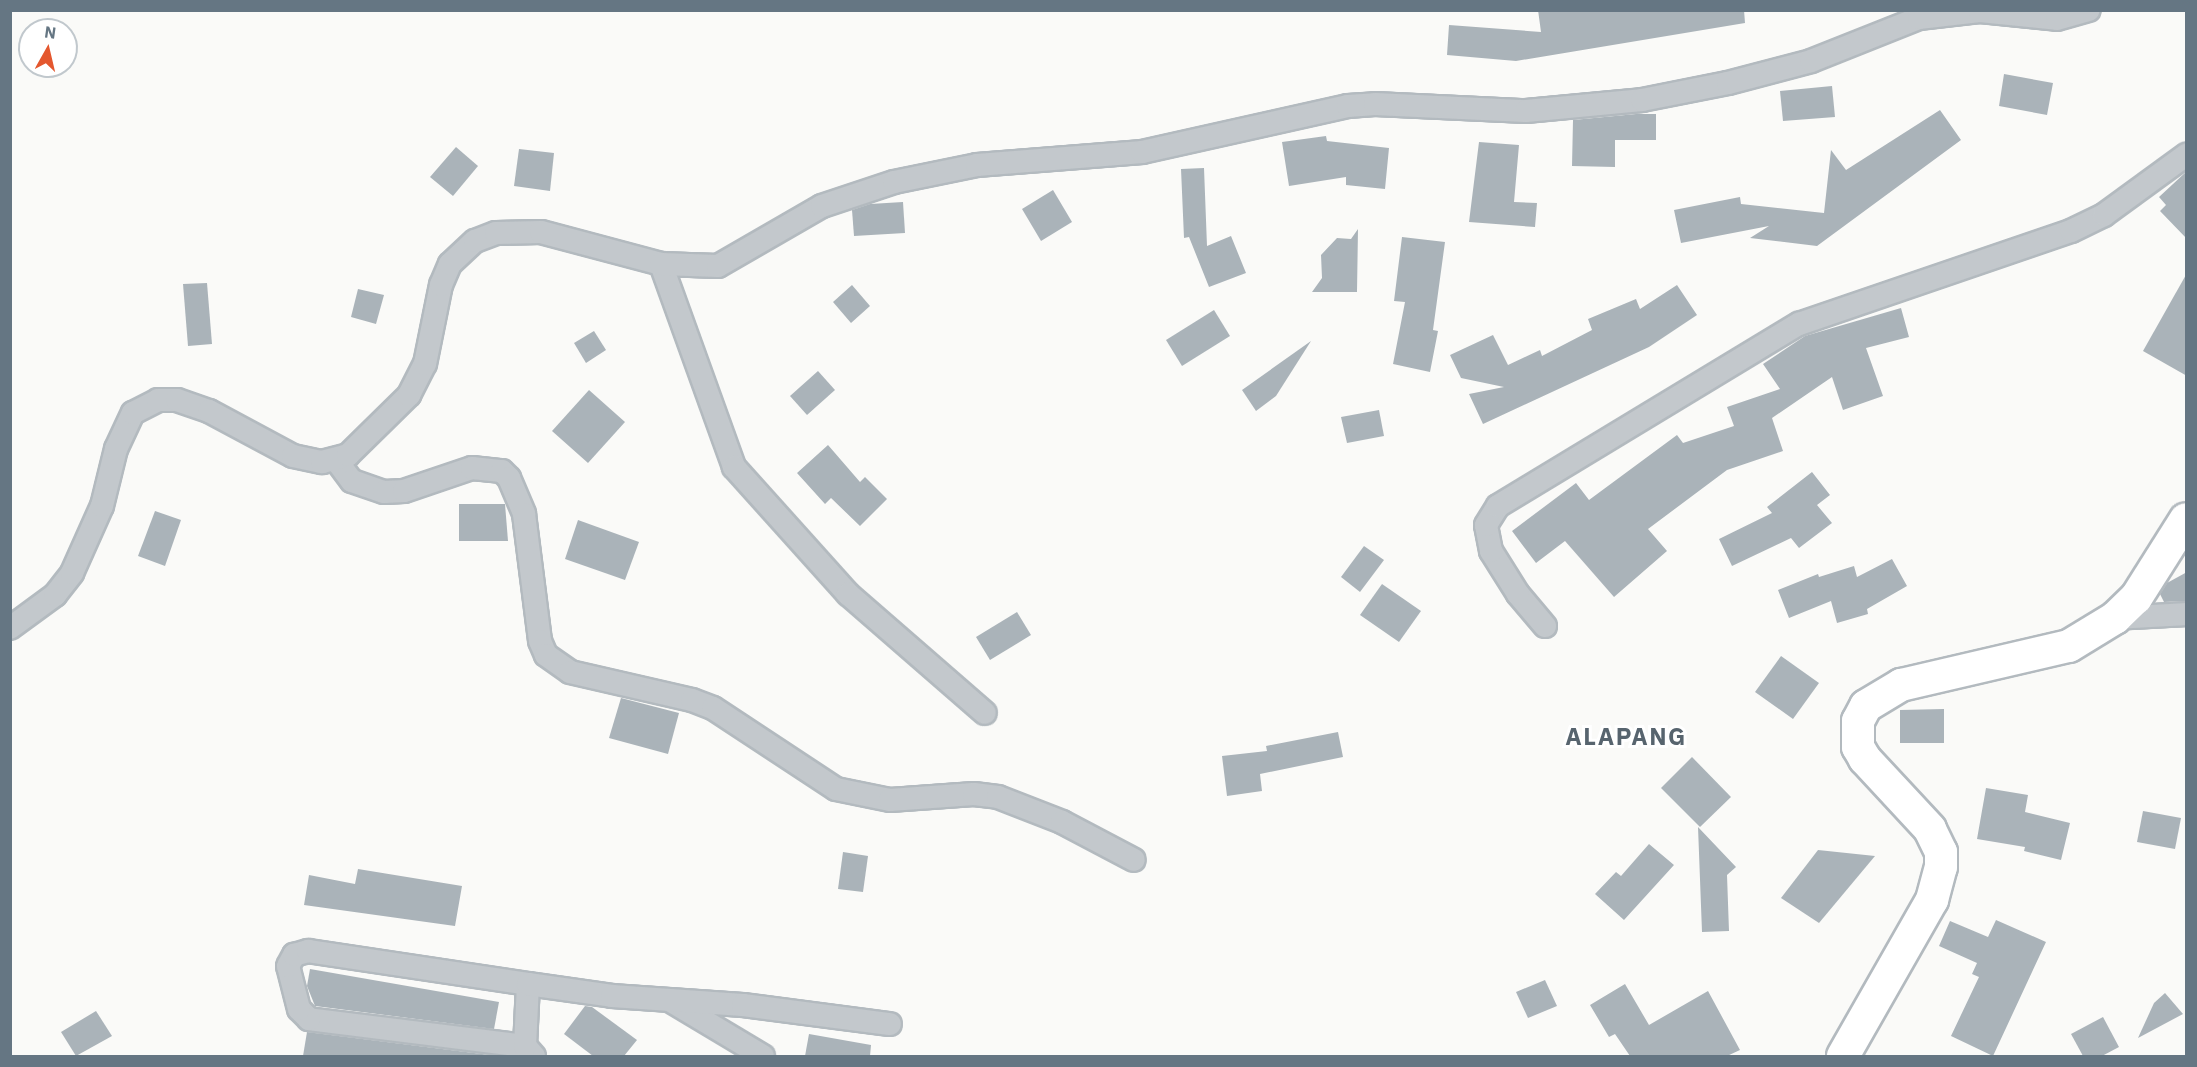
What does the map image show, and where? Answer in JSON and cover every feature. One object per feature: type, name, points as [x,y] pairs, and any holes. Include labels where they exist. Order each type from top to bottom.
[{"type":"main road","points":[[1843,1056],[1932,900],[1941,867],[1937,839],[1864,759],[1858,747],[1858,721],[1866,706],[1901,685],[2069,646],[2115,618],[2154,573],[2187,519]]},
{"type":"street","points":[[10,628],[55,595],[72,573],[102,506],[125,426],[133,412],[144,404],[158,400],[193,404],[293,456],[309,461],[336,460],[348,455],[409,395],[425,364],[441,285],[450,264],[475,241],[496,233],[530,231],[661,264],[718,266],[822,206],[894,182],[977,165],[1151,150],[1357,106],[1526,111],[1642,100],[1728,83],[1811,61],[1919,18],[1980,11],[2057,19],[2090,10]]},
{"type":"street","points":[[1545,626],[1518,594],[1491,551],[1486,525],[1497,506],[1799,324],[2072,231],[2104,214],[2187,155]]},
{"type":"street","points":[[661,264],[734,467],[848,594],[985,713]]},
{"type":"street","points":[[336,460],[352,481],[384,492],[404,491],[472,468],[502,471],[509,478],[524,514],[540,641],[546,655],[570,672],[692,699],[713,708],[836,789],[890,800],[974,794],[998,797],[1062,822],[1134,860]]},
{"type":"street","points":[[2115,618],[2187,614]]},
{"type":"street","points":[[528,984],[529,1051],[309,1018],[299,1009],[288,966],[294,955],[308,951],[528,984],[670,1000],[743,1005],[890,1024]]},
{"type":"street","points":[[670,1000],[763,1056]]},
{"type":"building","points":[[1538,10],[1744,10],[1745,23],[1516,61],[1447,55],[1449,25],[1541,32]]},
{"type":"building","points":[[2004,74],[2053,83],[2047,115],[1999,106]]},
{"type":"building","points":[[1832,86],[1835,117],[1783,121],[1780,91]]},
{"type":"building","points":[[1940,110],[1961,140],[1817,246],[1750,238],[1769,226],[1681,243],[1674,210],[1740,197],[1741,204],[1824,213],[1831,150],[1846,170]]},
{"type":"building","points":[[1656,114],[1656,140],[1615,140],[1615,167],[1572,166],[1573,120]]},
{"type":"building","points":[[1326,136],[1327,141],[1389,148],[1385,189],[1346,185],[1346,177],[1289,186],[1282,142]]},
{"type":"building","points":[[1479,142],[1519,145],[1514,202],[1537,203],[1535,227],[1469,222]]},
{"type":"building","points":[[456,147],[478,166],[453,196],[430,177]]},
{"type":"building","points":[[519,149],[554,153],[550,191],[514,186]]},
{"type":"building","points":[[1204,168],[1207,246],[1231,236],[1246,273],[1209,287],[1189,237],[1184,238],[1181,169]]},
{"type":"building","points":[[2187,171],[2187,239],[2160,211],[2166,205],[2159,197]]},
{"type":"building","points":[[1053,190],[1072,222],[1041,241],[1022,209]]},
{"type":"building","points":[[903,202],[905,233],[854,236],[852,210],[870,204]]},
{"type":"building","points":[[1358,229],[1357,292],[1312,292],[1322,278],[1321,255],[1337,238],[1351,239]]},
{"type":"building","points":[[1402,237],[1445,242],[1433,330],[1438,331],[1430,372],[1393,364],[1405,302],[1394,301]]},
{"type":"building","points":[[2187,273],[2187,376],[2143,351]]},
{"type":"building","points":[[207,283],[212,344],[188,346],[183,284]]},
{"type":"building","points":[[852,285],[870,306],[851,323],[833,302]]},
{"type":"building","points":[[1677,285],[1697,315],[1649,347],[1483,424],[1469,394],[1504,387],[1461,378],[1450,355],[1493,335],[1508,365],[1540,350],[1542,356],[1592,330],[1588,319],[1636,299],[1640,309]]},
{"type":"building","points":[[358,289],[384,295],[376,324],[351,317]]},
{"type":"building","points":[[1901,308],[1909,337],[1866,348],[1883,396],[1843,410],[1832,377],[1772,418],[1783,451],[1727,470],[1648,529],[1667,551],[1614,597],[1565,541],[1536,563],[1512,531],[1576,483],[1589,500],[1677,435],[1683,443],[1734,426],[1727,407],[1780,389],[1763,364],[1805,336]]},
{"type":"building","points":[[1214,310],[1230,336],[1182,366],[1166,340]]},
{"type":"building","points":[[594,331],[606,350],[586,363],[574,343]]},
{"type":"building","points":[[1311,341],[1276,396],[1256,411],[1242,390]]},
{"type":"building","points":[[818,371],[835,390],[807,415],[790,396]]},
{"type":"building","points":[[589,390],[625,422],[588,463],[552,431]]},
{"type":"building","points":[[1379,410],[1384,436],[1347,443],[1341,417]]},
{"type":"building","points":[[828,445],[860,482],[865,477],[887,499],[860,526],[831,498],[825,504],[797,473]]},
{"type":"building","points":[[1812,472],[1830,495],[1817,505],[1832,523],[1799,548],[1791,538],[1732,566],[1719,539],[1772,513],[1767,507]]},
{"type":"building","points":[[459,504],[505,504],[508,541],[459,541]]},
{"type":"building","points":[[155,511],[181,520],[165,566],[138,556]]},
{"type":"building","points":[[578,520],[639,542],[625,580],[565,559]]},
{"type":"building","points":[[1364,546],[1384,560],[1360,592],[1341,577]]},
{"type":"building","points":[[1892,559],[1907,586],[1867,609],[1868,614],[1837,623],[1831,601],[1789,618],[1778,590],[1818,574],[1819,577],[1854,566],[1857,577]]},
{"type":"building","points":[[2187,572],[2187,601],[2164,602],[2160,594],[2167,583]]},
{"type":"building","points":[[1382,584],[1421,611],[1399,642],[1360,615]]},
{"type":"building","points":[[1017,612],[1031,635],[990,660],[976,637]]},
{"type":"building","points":[[1781,656],[1819,683],[1793,719],[1755,692]]},
{"type":"building","points":[[621,698],[679,713],[668,754],[609,738]]},
{"type":"building","points":[[1944,709],[1944,743],[1900,743],[1900,710]]},
{"type":"building","points":[[1338,732],[1343,757],[1260,774],[1262,791],[1227,796],[1222,756],[1267,751],[1266,746]]},
{"type":"building","points":[[1692,757],[1731,797],[1700,827],[1661,788]]},
{"type":"building","points":[[1986,788],[2028,795],[2025,812],[2070,823],[2061,860],[2024,851],[2025,847],[1977,839]]},
{"type":"building","points":[[2143,811],[2181,818],[2175,849],[2137,842]]},
{"type":"building","points":[[1698,827],[1736,867],[1727,875],[1729,931],[1702,932]]},
{"type":"building","points":[[1649,844],[1674,865],[1624,920],[1595,894],[1616,872],[1621,876]]},
{"type":"building","points":[[1818,850],[1875,856],[1819,923],[1781,898]]},
{"type":"building","points":[[843,852],[868,856],[863,892],[838,889]]},
{"type":"building","points":[[358,869],[462,886],[455,926],[304,905],[309,875],[355,884]]},
{"type":"building","points":[[1996,920],[2046,942],[1993,1056],[1951,1036],[1979,977],[1972,974],[1977,963],[1939,946],[1950,921],[1988,937]]},
{"type":"building","points":[[310,969],[499,1002],[494,1029],[315,1006],[307,986]]},
{"type":"building","points":[[1545,980],[1557,1006],[1528,1018],[1516,992]]},
{"type":"building","points":[[1625,984],[1649,1025],[1708,991],[1740,1050],[1727,1056],[1630,1056],[1615,1034],[1609,1037],[1590,1005]]},
{"type":"building","points":[[2165,993],[2183,1014],[2138,1038],[2154,1003]]},
{"type":"building","points":[[585,1006],[592,1007],[637,1040],[624,1056],[593,1056],[564,1034]]},
{"type":"building","points":[[96,1011],[112,1036],[76,1056],[61,1032]]},
{"type":"building","points":[[2103,1017],[2119,1047],[2102,1056],[2083,1056],[2071,1034]]},
{"type":"building","points":[[307,1032],[490,1055],[303,1056]]},
{"type":"building","points":[[809,1034],[871,1045],[870,1056],[805,1056]]},
{"type":"district","name":"ALAPANG","points":[[1626,737]]}]
